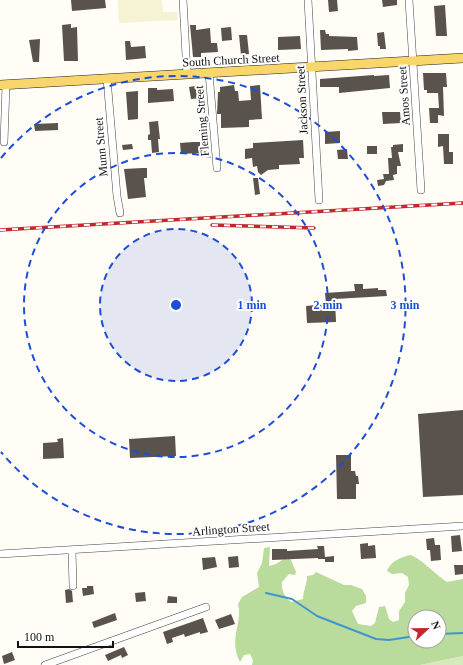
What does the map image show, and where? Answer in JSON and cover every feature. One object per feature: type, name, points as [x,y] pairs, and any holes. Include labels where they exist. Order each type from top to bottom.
[{"type":"main road","name":"South Church Street","points":[[3,85],[463,58]]},
{"type":"street","name":"Fleming Street","points":[[183,0],[187,74]]},
{"type":"street","name":"Jackson Street","points":[[308,0],[319,200]]},
{"type":"street","name":"Amos Street","points":[[410,0],[412,61],[421,190]]},
{"type":"street","name":"Fleming Street","points":[[210,73],[217,168]]},
{"type":"street","name":"Munn Street","points":[[107,79],[117,196],[120,213]]},
{"type":"street","points":[[3,85],[4,142]]},
{"type":"street","name":"Arlington Street","points":[[0,554],[72,551],[463,526]]},
{"type":"street","points":[[72,551],[73,586]]},
{"type":"street","points":[[44,665],[206,607]]},
{"type":"shaded area","points":[[118,0],[162,0],[163,12],[177,12],[178,20],[119,23]]},
{"type":"green space","points":[[270,547],[269,566],[276,564],[287,557],[291,560],[296,572],[295,575],[289,574],[282,582],[282,588],[284,594],[291,602],[303,599],[307,576],[313,575],[316,572],[344,585],[351,585],[362,589],[366,596],[366,603],[356,606],[352,611],[358,624],[371,626],[375,623],[379,607],[385,606],[389,619],[393,622],[399,620],[399,611],[405,602],[405,593],[409,585],[408,577],[402,573],[392,574],[387,571],[394,562],[400,558],[411,555],[421,561],[447,582],[463,579],[463,656],[420,665],[252,665],[253,660],[250,654],[244,655],[240,662],[235,646],[239,618],[238,604],[242,597],[259,587],[257,573],[262,563],[264,548]]},
{"type":"green space","points":[[463,656],[463,665],[420,665]]},
{"type":"building","points":[[71,0],[105,0],[106,8],[72,11]]},
{"type":"building","points":[[328,0],[337,0],[338,11],[329,12]]},
{"type":"building","points":[[382,0],[397,0],[397,5],[383,7]]},
{"type":"building","points":[[445,5],[447,36],[436,36],[434,6]]},
{"type":"building","points":[[71,24],[71,28],[77,27],[78,61],[64,61],[62,25]]},
{"type":"building","points":[[190,25],[196,25],[196,30],[210,28],[211,43],[217,43],[218,52],[201,53],[201,57],[193,57]]},
{"type":"building","points":[[231,27],[232,40],[222,41],[221,28]]},
{"type":"building","points":[[320,30],[325,30],[326,34],[329,34],[329,36],[357,37],[358,50],[321,50]]},
{"type":"building","points":[[384,32],[386,49],[380,49],[380,46],[378,46],[377,33]]},
{"type":"building","points":[[239,35],[247,35],[249,54],[241,55]]},
{"type":"building","points":[[300,36],[301,49],[278,50],[278,37]]},
{"type":"building","points":[[40,39],[39,62],[33,62],[29,40]]},
{"type":"building","points":[[125,41],[130,41],[131,47],[145,46],[146,58],[126,60]]},
{"type":"building","points":[[423,73],[446,73],[447,87],[443,87],[444,116],[438,115],[438,123],[430,123],[429,108],[439,108],[438,93],[427,93],[427,90],[424,90]]},
{"type":"building","points":[[389,75],[390,88],[339,93],[339,87],[320,87],[320,79]]},
{"type":"building","points":[[201,85],[202,98],[191,99],[189,87]]},
{"type":"building","points":[[234,85],[235,91],[238,91],[239,101],[251,100],[250,86],[260,85],[262,119],[249,120],[249,127],[221,128],[221,114],[217,114],[218,92],[220,92],[220,87]]},
{"type":"building","points":[[148,88],[157,88],[157,90],[173,89],[174,101],[148,103]]},
{"type":"building","points":[[138,91],[138,119],[128,120],[126,92]]},
{"type":"building","points":[[382,112],[400,112],[401,123],[383,124]]},
{"type":"building","points":[[158,121],[160,139],[158,139],[159,152],[152,153],[151,140],[148,140],[148,135],[150,134],[149,122]]},
{"type":"building","points":[[58,123],[58,130],[35,131],[34,124]]},
{"type":"building","points":[[340,131],[340,143],[325,144],[325,132]]},
{"type":"building","points":[[438,134],[449,134],[449,152],[453,152],[453,164],[444,164],[443,146],[438,147]]},
{"type":"building","points":[[303,140],[304,158],[299,158],[300,164],[279,165],[279,169],[268,170],[261,175],[258,172],[257,166],[253,167],[252,158],[245,159],[245,149],[253,148],[253,143]]},
{"type":"building","points":[[200,142],[200,153],[181,154],[180,143]]},
{"type":"building","points":[[132,144],[133,149],[123,150],[122,145]]},
{"type":"building","points":[[403,144],[403,152],[398,152],[401,166],[397,166],[397,174],[393,175],[394,180],[386,181],[384,185],[378,186],[377,180],[384,179],[383,174],[389,174],[388,158],[392,158],[391,147],[393,147],[393,145]]},
{"type":"building","points":[[367,146],[377,146],[377,154],[367,154]]},
{"type":"building","points":[[347,149],[348,159],[338,159],[337,150]]},
{"type":"building","points":[[147,168],[147,178],[144,178],[146,197],[128,199],[124,169]]},
{"type":"building","points":[[253,178],[258,178],[260,194],[255,195]]},
{"type":"building","points":[[354,284],[363,284],[363,289],[378,288],[378,290],[386,290],[387,296],[335,299],[336,322],[307,323],[306,306],[326,304],[325,293],[355,291]]},
{"type":"building","points":[[463,410],[463,495],[423,497],[418,414]]},
{"type":"building","points":[[175,436],[176,456],[130,458],[129,439]]},
{"type":"building","points":[[63,438],[64,458],[43,459],[43,443],[58,442],[57,439]]},
{"type":"building","points":[[336,455],[351,455],[351,471],[355,471],[356,476],[358,476],[359,484],[356,484],[356,499],[337,499]]},
{"type":"building","points":[[460,535],[462,551],[452,552],[451,536]]},
{"type":"building","points":[[434,538],[435,545],[440,545],[441,560],[431,561],[430,550],[427,550],[426,539]]},
{"type":"building","points":[[368,543],[368,546],[375,545],[376,558],[361,559],[360,544]]},
{"type":"building","points":[[317,546],[324,546],[325,557],[334,556],[334,562],[325,562],[325,559],[318,558],[272,560],[272,549],[287,549],[287,551],[318,549]]},
{"type":"building","points":[[238,556],[239,567],[229,568],[228,557]]},
{"type":"building","points":[[215,557],[217,567],[203,570],[202,558]]},
{"type":"building","points":[[454,565],[463,565],[463,574],[455,575]]},
{"type":"building","points":[[87,586],[93,586],[94,594],[83,596],[82,588],[87,588]]},
{"type":"building","points":[[69,589],[72,591],[73,602],[66,603],[65,590]]},
{"type":"building","points":[[145,592],[146,601],[136,602],[135,593]]},
{"type":"building","points":[[168,596],[177,597],[177,603],[167,603]]},
{"type":"building","points":[[115,613],[117,620],[94,628],[92,622]]},
{"type":"building","points":[[231,614],[235,624],[219,629],[215,620]]},
{"type":"building","points":[[203,618],[208,632],[200,634],[200,632],[185,637],[184,634],[172,638],[173,642],[167,644],[163,632]]},
{"type":"building","points":[[124,647],[128,655],[122,658],[121,655],[108,661],[105,655]]},
{"type":"building","points":[[12,652],[15,660],[4,664],[2,656]]},
{"type":"waterway","points":[[266,593],[292,599],[317,616],[376,639],[389,640],[407,637]]},
{"type":"waterway","points":[[447,634],[463,633]]},
{"type":"railway","points":[[0,230],[463,203]]},
{"type":"railway","points":[[212,225],[314,228]]}]
